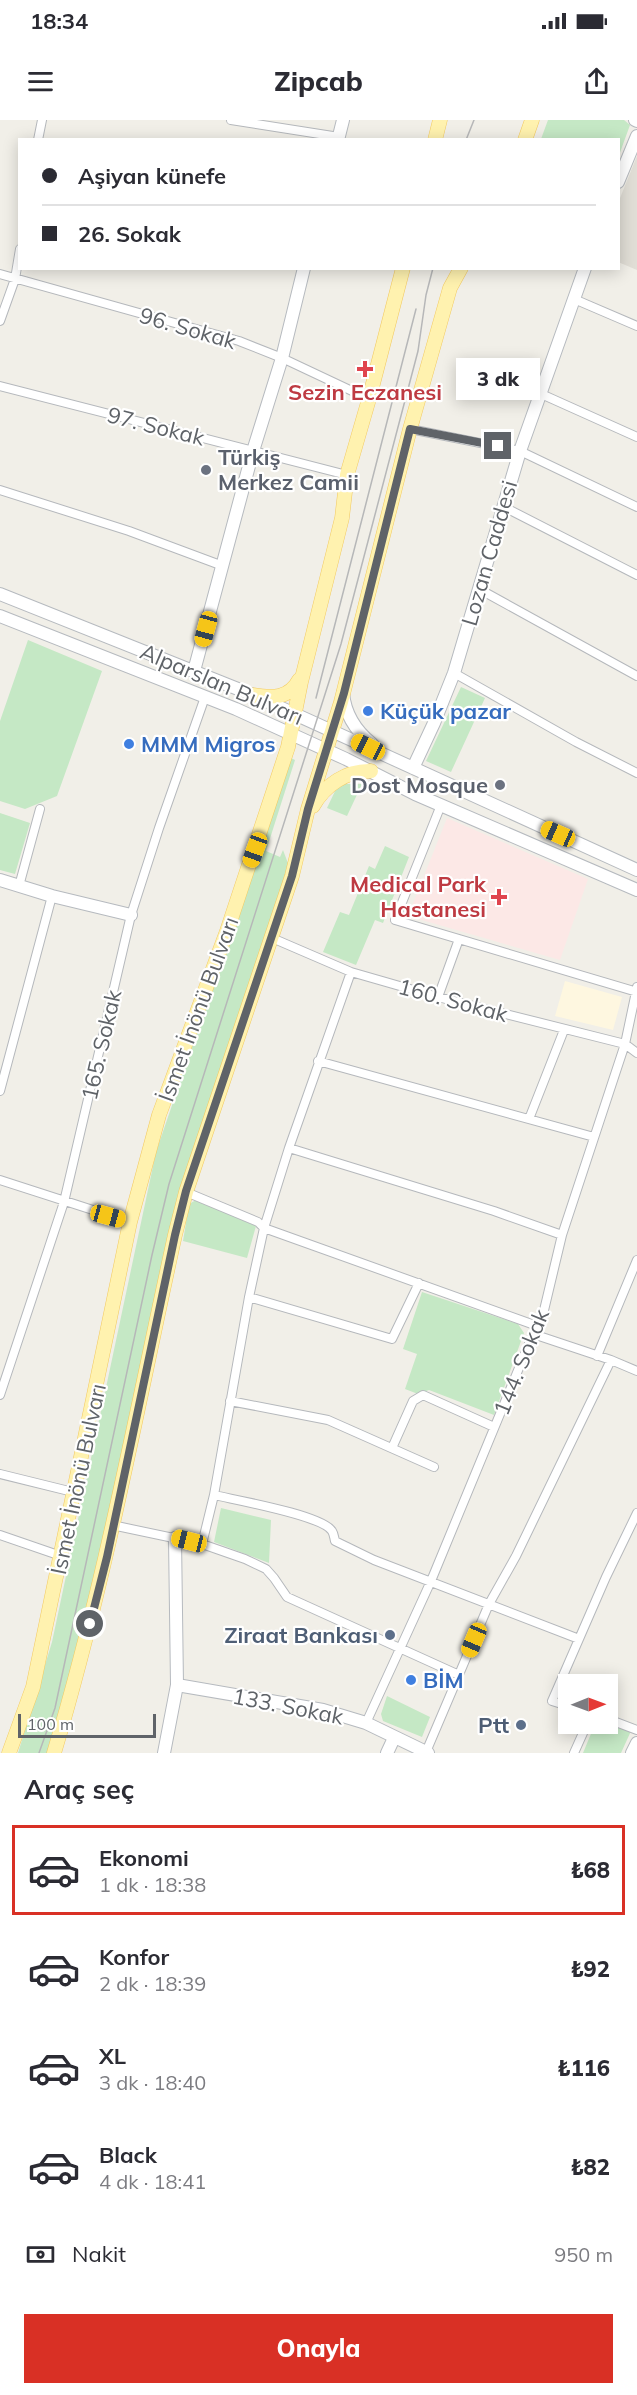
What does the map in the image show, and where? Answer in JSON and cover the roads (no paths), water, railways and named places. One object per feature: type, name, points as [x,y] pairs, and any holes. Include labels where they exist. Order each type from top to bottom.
[{"type":"main road","points":[[339,138],[344,120]]},
{"type":"main road","points":[[436,138],[440,120]]},
{"type":"main road","points":[[526,138],[532,120]]},
{"type":"main road","points":[[620,177],[637,136]]},
{"type":"main road","points":[[194,671],[253,451],[282,358],[304,270]]},
{"type":"main road","name":"İsmet İnönü Bulvarı","points":[[9,1753],[33,1687],[73,1491],[103,1361],[130,1222],[159,1115],[227,931],[288,747],[304,668],[342,518],[347,475],[402,270]]},
{"type":"main road","name":"İsmet İnönü Bulvarı","points":[[54,1753],[96,1602],[186,1191],[292,876],[306,818],[344,693],[410,429],[450,288],[460,270]]},
{"type":"main road","name":"Lozan Caddesi","points":[[413,768],[454,673],[502,506],[539,393],[584,270]]},
{"type":"main road","name":"Alparslan Bulvarı","points":[[0,594],[253,695],[637,870]]},
{"type":"main road","name":"Alparslan Bulvarı","points":[[0,616],[290,733],[441,805],[637,890]]},
{"type":"main road","points":[[253,695],[275,698],[286,695],[295,687],[304,668]]},
{"type":"main road","points":[[344,693],[347,712],[358,731],[385,755]]},
{"type":"main road","points":[[306,818],[317,799],[340,778],[352,772],[371,771]]},
{"type":"main road","points":[[0,880],[52,896],[131,915]]},
{"type":"main road","points":[[164,1753],[177,1685],[175,1538]]},
{"type":"main road","name":"133. Sokak","points":[[177,1685],[323,1710],[366,1723],[394,1738],[405,1748],[427,1752]]},
{"type":"main road","points":[[387,1753],[394,1738]]},
{"type":"main road","points":[[632,1753],[637,1743]]},
{"type":"street","points":[[38,138],[42,120]]},
{"type":"street","points":[[231,120],[339,138]]},
{"type":"street","points":[[0,321],[15,279],[18,261]]},
{"type":"street","name":"96. Sokak","points":[[0,274],[239,341],[282,358],[369,399]]},
{"type":"street","points":[[574,299],[637,326]]},
{"type":"street","name":"97. Sokak","points":[[0,386],[347,475]]},
{"type":"street","points":[[539,393],[637,437]]},
{"type":"street","points":[[410,429],[520,451],[637,507]]},
{"type":"street","points":[[0,490],[129,531],[223,566]]},
{"type":"street","points":[[502,506],[637,574]]},
{"type":"street","points":[[478,589],[637,676]]},
{"type":"street","points":[[454,673],[576,742],[637,773]]},
{"type":"street","name":"165. Sokak","points":[[0,1395],[64,1202],[131,915],[205,697]]},
{"type":"street","points":[[441,805],[395,920],[637,990]]},
{"type":"street","points":[[19,886],[40,809]]},
{"type":"street","points":[[0,1091],[52,896]]},
{"type":"street","name":"160. Sokak","points":[[272,938],[351,972],[438,997],[625,1044],[637,1053]]},
{"type":"street","points":[[438,997],[459,939]]},
{"type":"street","points":[[202,1544],[214,1495],[249,1297],[264,1228],[318,1061],[351,972]]},
{"type":"street","name":"144. Sokak","points":[[366,1723],[431,1581],[533,1334],[540,1327],[562,1235],[625,1044],[637,990]]},
{"type":"street","points":[[529,1119],[564,1030]]},
{"type":"street","points":[[318,1061],[594,1137]]},
{"type":"street","points":[[289,1148],[494,1211],[562,1235]]},
{"type":"street","points":[[0,1180],[130,1222]]},
{"type":"street","points":[[186,1191],[258,1222],[264,1228],[540,1327]]},
{"type":"street","points":[[597,1356],[637,1260]]},
{"type":"street","points":[[249,1297],[392,1339],[419,1283]]},
{"type":"street","points":[[533,1334],[637,1371]]},
{"type":"street","points":[[427,1752],[489,1604],[516,1556],[611,1360]]},
{"type":"street","points":[[392,1448],[413,1401],[423,1395],[494,1427]]},
{"type":"street","points":[[231,1401],[328,1420],[434,1467]]},
{"type":"street","points":[[0,1474],[73,1491]]},
{"type":"street","points":[[214,1495],[288,1511],[323,1524],[332,1530],[334,1540],[374,1560],[579,1639]]},
{"type":"street","points":[[564,1674],[606,1576],[637,1513]]},
{"type":"street","points":[[112,1525],[202,1544],[257,1564],[274,1578],[287,1598],[459,1675]]},
{"type":"street","points":[[0,1535],[61,1556]]},
{"type":"street","points":[[558,1687],[552,1701],[558,1703]]},
{"type":"street","points":[[618,1723],[637,1730]]},
{"type":"street","points":[[574,1753],[583,1734]]},
{"type":"tram line","points":[[467,138],[474,120]]},
{"type":"tram line","points":[[39,1753],[55,1708],[169,1184],[341,644],[418,351],[426,295],[432,270]]},
{"type":"tram line","points":[[316,698],[416,309]]},
{"type":"place","name":"Sezin Eczanesi","points":[[365,369]]},
{"type":"place","name":"Türkiş Merkez Camii","points":[[206,470]]},
{"type":"place","name":"Küçük pazar","points":[[368,711]]},
{"type":"place","name":"MMM Migros","points":[[129,744]]},
{"type":"place","name":"Dost Mosque","points":[[500,785]]},
{"type":"place","name":"Medical Park Hastanesi","points":[[499,897]]},
{"type":"place","name":"Ziraat Bankası","points":[[390,1635]]},
{"type":"place","name":"BİM","points":[[411,1680]]},
{"type":"place","name":"Ptt","points":[[521,1725]]}]
